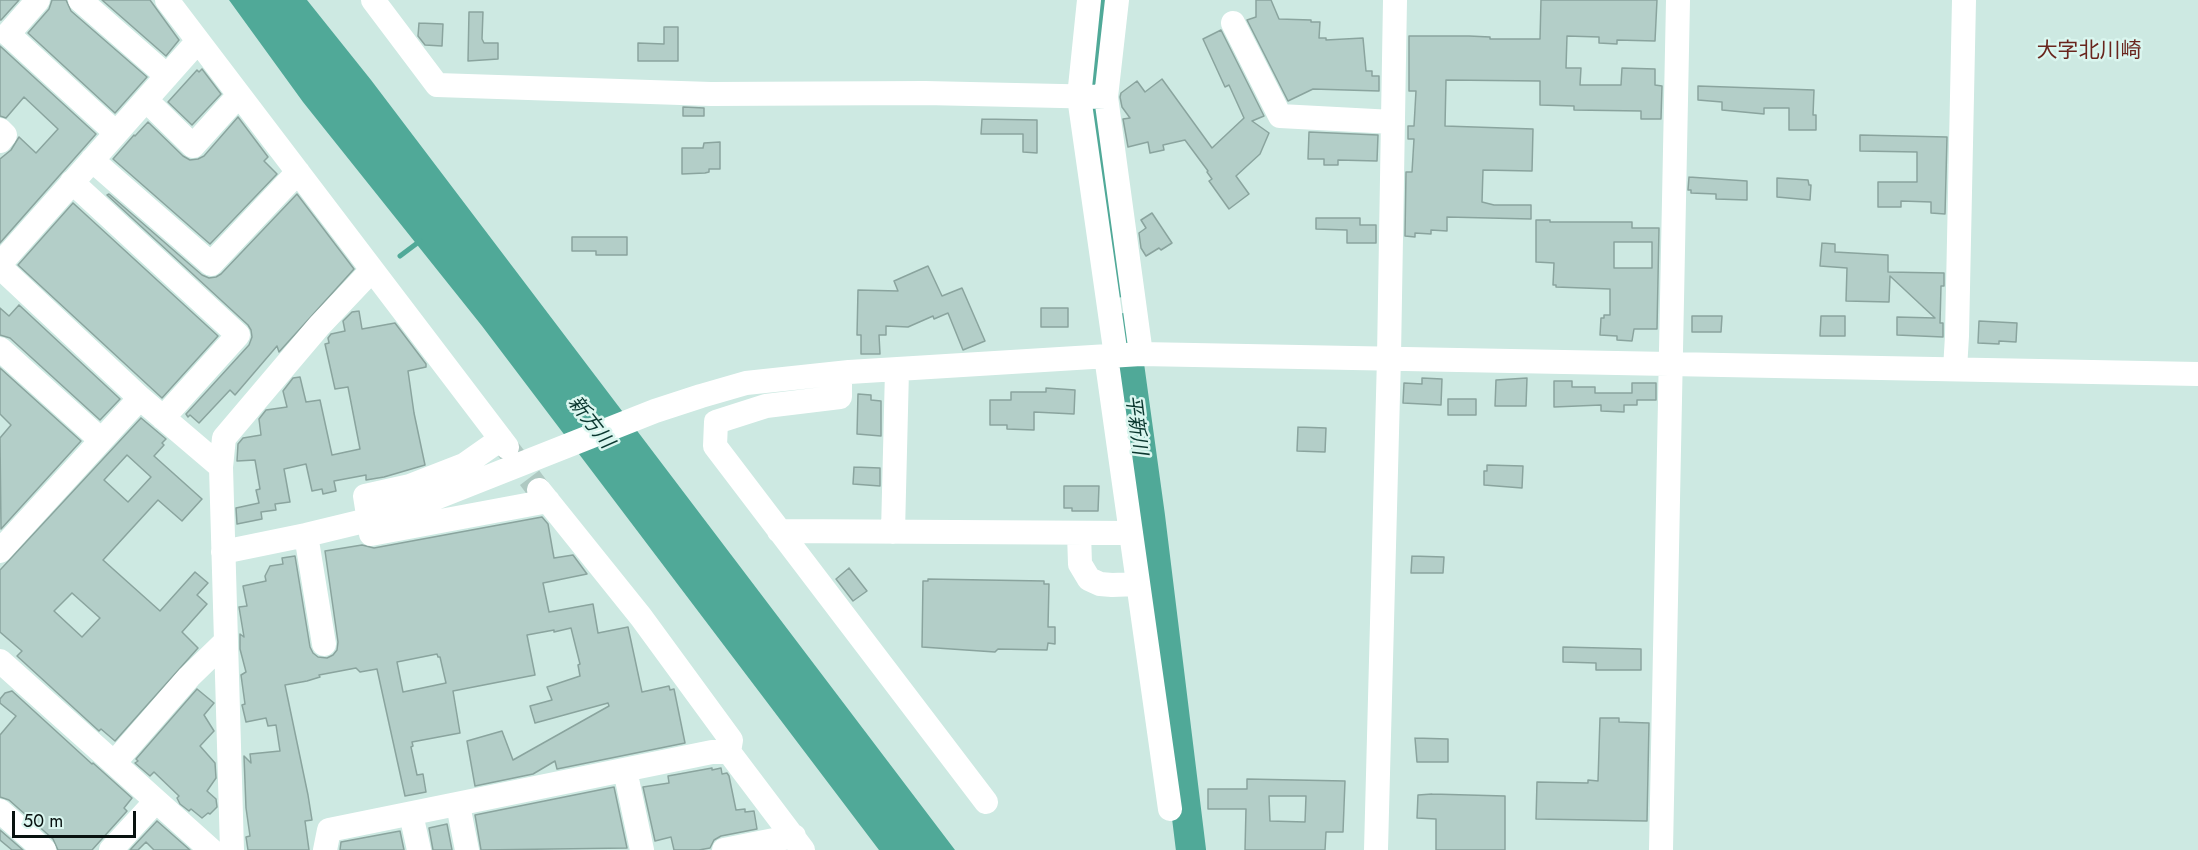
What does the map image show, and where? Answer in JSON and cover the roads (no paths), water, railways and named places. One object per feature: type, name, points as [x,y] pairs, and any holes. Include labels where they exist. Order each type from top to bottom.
[{"type":"street","points":[[38,0],[8,34],[116,134]]},
{"type":"street","points":[[80,0],[167,76]]},
{"type":"street","points":[[167,0],[504,443],[464,465],[410,486],[365,496],[371,534],[543,495],[641,617],[731,740],[729,752],[799,843]]},
{"type":"street","points":[[373,0],[437,85],[711,94],[925,93],[1106,98]]},
{"type":"street","points":[[1089,0],[1079,97],[1131,533],[1170,809]]},
{"type":"street","points":[[1117,0],[1106,98],[1141,354]]},
{"type":"street","points":[[1376,850],[1389,357],[1395,0]]},
{"type":"street","points":[[1660,850],[1678,0]]},
{"type":"street","points":[[1955,369],[1958,325],[1964,0]]},
{"type":"street","points":[[1233,23],[1280,116],[1393,122]]},
{"type":"street","points":[[198,41],[0,266],[140,398],[221,467]]},
{"type":"street","points":[[146,100],[193,146],[239,95]]},
{"type":"street","points":[[0,130],[5,135],[0,141]]},
{"type":"street","points":[[92,160],[212,264],[298,172]]},
{"type":"street","points":[[72,182],[238,334],[163,418]]},
{"type":"street","points":[[232,850],[221,467],[224,438],[319,326],[372,270]]},
{"type":"street","points":[[0,349],[101,440]]},
{"type":"street","points":[[223,552],[306,535],[415,506],[655,411],[746,383],[840,373],[1141,354],[1389,357],[2198,375]]},
{"type":"street","points":[[893,531],[897,370]]},
{"type":"street","points":[[840,373],[840,397],[766,406],[716,422],[715,446],[986,802]]},
{"type":"street","points":[[0,551],[140,398]]},
{"type":"street","points":[[779,531],[1131,533]]},
{"type":"street","points":[[1079,533],[1080,564],[1089,579],[1100,584],[1138,584]]},
{"type":"street","points":[[306,535],[324,644]]},
{"type":"street","points":[[114,763],[189,677],[225,642]]},
{"type":"street","points":[[4,671],[114,763],[211,850]]},
{"type":"street","points":[[325,850],[328,830],[711,752],[729,752]]},
{"type":"street","points":[[625,770],[642,850]]},
{"type":"street","points":[[111,850],[156,801]]},
{"type":"street","points":[[458,805],[467,850]]},
{"type":"street","points":[[0,811],[44,850]]},
{"type":"street","points":[[411,814],[419,850]]},
{"type":"street","points":[[724,850],[799,843]]},
{"type":"water","name":"新方川","points":[[229,0],[307,0],[371,80],[955,850],[879,850],[482,326],[303,102]]},
{"type":"waterway","name":"平新川","points":[[1102,0],[1094,80],[1095,119],[1117,283]]},
{"type":"waterway","points":[[400,256],[420,241]]},
{"type":"waterway","name":"平新川","points":[[1124,328],[1150,516],[1191,850]]},
{"type":"tunnel","points":[[508,449],[538,489]]},
{"type":"district","name":"大字北川崎","points":[[2089,52]]}]
